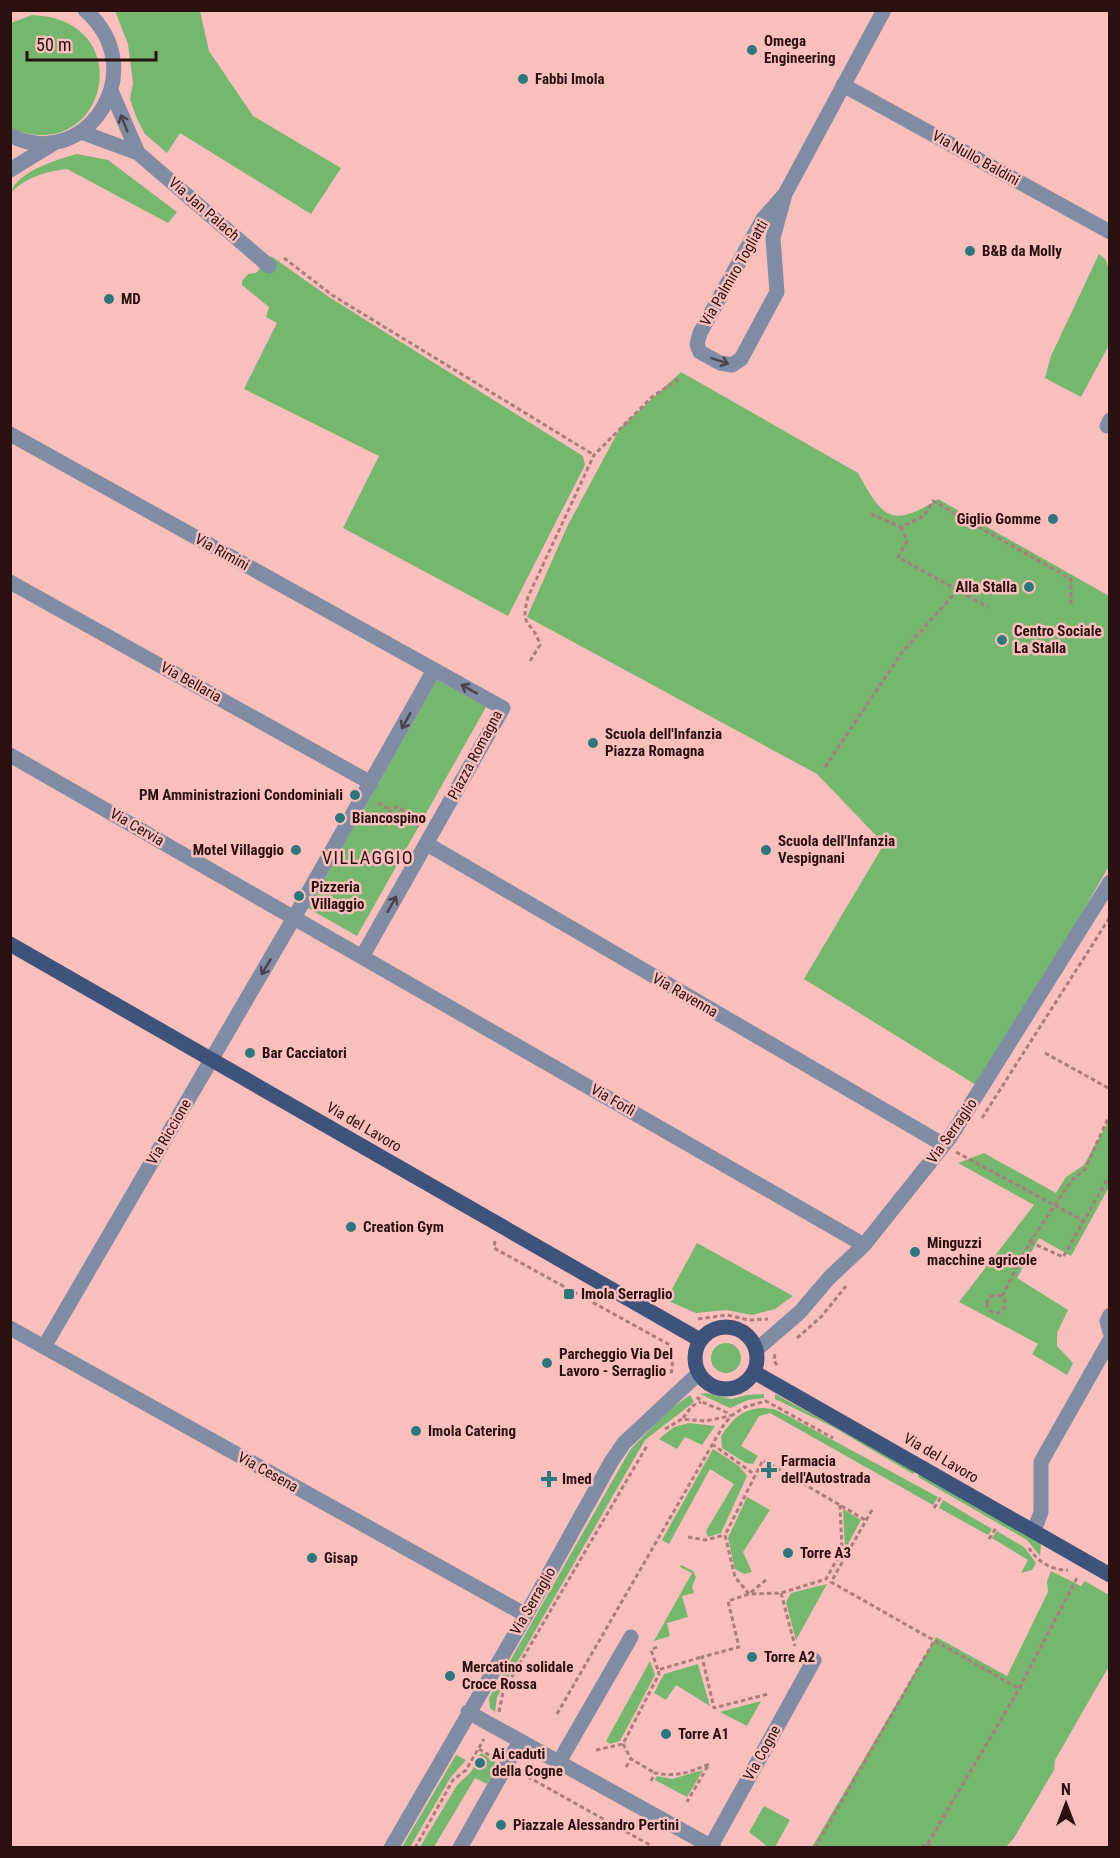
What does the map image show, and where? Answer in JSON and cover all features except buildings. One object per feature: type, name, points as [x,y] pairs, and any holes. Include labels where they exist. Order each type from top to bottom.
[{"type":"main road","name":"Via del Lavoro","points":[[10,944],[700,1340]]},
{"type":"main road","points":[[731,1327],[747,1335],[756,1350],[754,1372],[741,1385],[732,1388],[713,1386],[699,1373],[695,1357],[700,1340],[714,1329],[731,1327]]},
{"type":"main road","name":"Via del Lavoro","points":[[754,1372],[1030,1537],[1110,1575]]},
{"type":"street","points":[[10,170],[57,141],[81,132],[100,115],[112,93],[116,68],[111,43],[98,16],[85,10]]},
{"type":"street","name":"Via Palmiro Togliatti","points":[[785,194],[763,219],[700,333],[697,344],[700,352],[720,363],[732,365],[741,359],[777,292],[773,238],[785,194],[885,10]]},
{"type":"street","name":"Via Nullo Baldini","points":[[843,85],[1110,232]]},
{"type":"street","name":"Via Jan Palach","points":[[112,93],[138,153]]},
{"type":"street","name":"Via Jan Palach","points":[[81,132],[138,153],[274,259]]},
{"type":"street","points":[[10,135],[37,143],[57,141]]},
{"type":"street","name":"Via Rimini","points":[[10,434],[434,670]]},
{"type":"street","name":"Via Bellaria","points":[[10,582],[371,783]]},
{"type":"street","points":[[363,955],[295,916],[434,670]]},
{"type":"street","name":"Piazza Romagna","points":[[363,955],[503,708],[434,670]]},
{"type":"street","name":"Via Cervia","points":[[10,754],[295,916]]},
{"type":"street","name":"Via Ravenna","points":[[427,844],[944,1145]]},
{"type":"street","name":"Via Serraglio","points":[[756,1350],[800,1312],[829,1278],[864,1245],[944,1145],[1110,882]]},
{"type":"street","name":"Via Riccione","points":[[44,1347],[295,916]]},
{"type":"street","name":"Via Forlì","points":[[363,955],[864,1245]]},
{"type":"street","points":[[1110,1316],[1107,1321],[1110,1332]]},
{"type":"street","name":"Via Cesena","points":[[10,1328],[526,1615]]},
{"type":"street","points":[[1030,1537],[1041,1512],[1041,1462],[1110,1340]]},
{"type":"street","name":"Via Serraglio","points":[[391,1848],[624,1443],[699,1373]]},
{"type":"street","points":[[559,1762],[631,1637]]},
{"type":"street","name":"Via Cogne","points":[[468,1712],[712,1847],[814,1660]]},
{"type":"street","points":[[460,1848],[520,1741]]},
{"type":"path","points":[[274,259],[594,455]]},
{"type":"path","points":[[530,661],[540,645],[537,634],[526,624],[524,614],[531,587],[578,493],[594,455],[653,396],[679,379]]},
{"type":"path","points":[[901,527],[924,516],[933,501],[1071,579],[1071,604]]},
{"type":"path","points":[[871,514],[901,527],[907,541],[898,557],[988,607]]},
{"type":"path","points":[[825,767],[903,651],[957,591]]},
{"type":"path","points":[[1027,627],[1053,635]]},
{"type":"path","points":[[373,801],[391,810]]},
{"type":"path","points":[[391,810],[397,807],[402,809],[404,817],[421,827]]},
{"type":"path","points":[[391,810],[390,815],[394,821],[399,822],[404,817]]},
{"type":"path","points":[[985,1116],[1110,917]]},
{"type":"path","points":[[1045,1053],[1110,1089]]},
{"type":"path","points":[[1002,1296],[1030,1242],[1071,1182],[1085,1169],[1110,1114]]},
{"type":"path","points":[[944,1145],[1084,1221]]},
{"type":"path","points":[[1030,1242],[1063,1257],[1110,1175]]},
{"type":"path","points":[[497,1224],[494,1248],[670,1345],[673,1372],[701,1402],[722,1408],[731,1416]]},
{"type":"path","points":[[994,1294],[1002,1296],[1006,1304],[1003,1310],[997,1314],[988,1311],[986,1303],[988,1298],[994,1294]]},
{"type":"path","points":[[689,1318],[706,1320],[727,1315],[749,1320],[770,1319]]},
{"type":"path","points":[[682,1419],[705,1421],[731,1416],[745,1407],[766,1401],[839,1441]]},
{"type":"path","points":[[658,1435],[682,1419],[692,1406],[701,1402]]},
{"type":"path","points":[[557,1714],[712,1443],[731,1416]]},
{"type":"path","points":[[415,1848],[453,1780],[466,1770],[479,1749],[499,1712],[503,1692],[649,1443]]},
{"type":"path","points":[[712,1443],[755,1474]]},
{"type":"path","points":[[749,1594],[735,1577],[724,1535],[763,1460],[867,1521]]},
{"type":"path","points":[[932,1492],[951,1502]]},
{"type":"path","points":[[934,1508],[941,1497]]},
{"type":"path","points":[[657,1670],[739,1647],[728,1601],[749,1594],[781,1593],[826,1579],[842,1550],[840,1505]]},
{"type":"path","points":[[831,1582],[872,1510]]},
{"type":"path","points":[[987,1522],[1006,1532]]},
{"type":"path","points":[[989,1539],[996,1527]]},
{"type":"path","points":[[688,1537],[705,1540],[724,1535]]},
{"type":"path","points":[[927,1845],[1019,1689],[1079,1574],[1071,1570],[1060,1571],[1036,1559],[1030,1537]]},
{"type":"path","points":[[826,1579],[1019,1689]]},
{"type":"path","points":[[749,1594],[766,1580]]},
{"type":"path","points":[[781,1593],[795,1646]]},
{"type":"path","points":[[848,1598],[850,1593]]},
{"type":"path","points":[[815,1848],[934,1641]]},
{"type":"path","points":[[623,1744],[659,1674],[651,1650],[657,1647]]},
{"type":"path","points":[[702,1657],[714,1708],[768,1694]]},
{"type":"path","points":[[596,1750],[623,1744]]},
{"type":"path","points":[[623,1744],[631,1759],[655,1773],[672,1776],[690,1773],[709,1764],[687,1802]]},
{"type":"path","points":[[479,1749],[500,1761]]},
{"type":"path","points":[[626,1767],[631,1759]]},
{"type":"path","points":[[516,1770],[650,1845]]},
{"type":"path","points":[[651,1781],[655,1773]]},
{"type":"path","points":[[914,1848],[927,1845],[935,1848]]},
{"type":"green space","points":[[115,11],[200,11],[209,51],[253,116],[341,168],[311,214],[180,133],[167,153],[145,134],[130,99],[133,83],[128,44]]},
{"type":"green space","points":[[32,15],[67,23],[88,40],[99,63],[98,88],[88,111],[70,128],[44,135],[11,128],[11,23]]},
{"type":"green space","points":[[77,154],[108,160],[177,212],[168,223],[67,169],[36,176],[22,183],[11,193],[14,186],[29,173],[49,163]]},
{"type":"green space","points":[[1099,254],[1106,260],[1109,271],[1109,345],[1081,397],[1045,378],[1051,356]]},
{"type":"green space","points":[[271,256],[329,297],[583,456],[585,465],[508,616],[343,528],[379,456],[244,389],[277,323],[266,317],[269,307],[242,285],[242,281],[248,274],[256,273]]},
{"type":"green space","points":[[681,372],[858,473],[874,500],[889,514],[898,516],[909,514],[938,499],[1109,596],[1109,866],[981,1088],[804,979],[884,844],[817,774],[527,617],[567,527],[620,428]]},
{"type":"green space","points":[[437,680],[486,707],[357,936],[308,908]]},
{"type":"green space","points":[[1109,1120],[1109,1187],[1071,1256],[1039,1238],[1017,1278],[1068,1310],[1057,1333],[1057,1346],[1073,1363],[1067,1375],[1032,1354],[1038,1344],[959,1302],[1034,1205],[958,1163],[984,1153],[1056,1193],[1066,1177],[1084,1165]]},
{"type":"green space","points":[[697,1243],[793,1296],[775,1309],[752,1315],[726,1310],[696,1313],[666,1300]]},
{"type":"green space","points":[[726,1343],[737,1347],[741,1358],[737,1369],[726,1373],[715,1369],[711,1358],[715,1347]]},
{"type":"green space","points":[[706,1393],[732,1399],[764,1394],[764,1398],[748,1400],[730,1408],[700,1394]]},
{"type":"green space","points":[[775,1394],[916,1471],[913,1474],[833,1427],[775,1399]]},
{"type":"green space","points":[[690,1395],[694,1402],[645,1440],[497,1697],[495,1712],[490,1708],[489,1698],[630,1450],[669,1410]]},
{"type":"green space","points":[[774,1409],[792,1418],[938,1497],[933,1505],[770,1413],[759,1416],[741,1446],[758,1456],[753,1464],[746,1463],[722,1448],[721,1436],[734,1420],[749,1410]]},
{"type":"green space","points":[[689,1423],[715,1426],[702,1445],[685,1437],[677,1449],[659,1439],[674,1427]]},
{"type":"green space","points":[[713,1449],[739,1466],[747,1476],[721,1533],[708,1537],[706,1531],[734,1484],[710,1469],[669,1544],[662,1540]]},
{"type":"green space","points":[[919,1473],[1036,1539],[1041,1545],[1040,1556],[1027,1540],[918,1477]]},
{"type":"green space","points":[[747,1497],[770,1510],[743,1552],[752,1572],[744,1574],[735,1569],[728,1538]]},
{"type":"green space","points":[[943,1500],[992,1529],[988,1535],[939,1508]]},
{"type":"green space","points":[[843,1509],[861,1520],[845,1550]]},
{"type":"green space","points":[[997,1531],[1024,1547],[1036,1563],[1032,1570],[1021,1573],[1028,1560],[992,1538]]},
{"type":"green space","points":[[681,1565],[693,1571],[696,1577],[692,1587],[694,1593],[682,1596],[688,1617],[667,1623],[670,1636],[654,1641],[692,1573],[680,1567]]},
{"type":"green space","points":[[1051,1571],[1081,1586],[1085,1581],[1109,1595],[1109,1666],[1055,1760],[1054,1770],[1014,1838],[1005,1848],[812,1847],[936,1637],[1007,1676],[1048,1592],[1047,1581]]},
{"type":"green space","points":[[827,1584],[796,1640],[786,1602],[791,1593]]},
{"type":"green space","points":[[650,1661],[655,1675],[620,1741],[610,1744],[606,1741]]},
{"type":"green space","points":[[698,1664],[710,1706],[676,1685],[666,1700],[654,1693],[664,1674]]},
{"type":"green space","points":[[761,1701],[747,1726],[720,1712]]},
{"type":"green space","points":[[481,1753],[498,1764],[487,1784],[475,1778],[434,1847],[420,1847],[457,1785],[471,1772]]},
{"type":"green space","points":[[456,1755],[466,1760],[451,1777],[410,1847],[402,1847]]},
{"type":"green space","points":[[703,1770],[687,1797],[655,1780],[657,1776],[672,1779]]},
{"type":"green space","points":[[764,1806],[790,1820],[775,1847],[768,1847],[749,1832]]},
{"type":"place","name":"Omega Engineering","points":[[752,50]]},
{"type":"place","name":"Fabbi Imola","points":[[523,79]]},
{"type":"place","name":"B&B da Molly","points":[[970,251]]},
{"type":"place","name":"MD","points":[[109,299]]},
{"type":"place","name":"Giglio Gomme","points":[[1053,519]]},
{"type":"place","name":"Alla Stalla","points":[[1029,587]]},
{"type":"place","name":"Centro Sociale La Stalla","points":[[1002,640]]},
{"type":"place","name":"Scuola dell'Infanzia Piazza Romagna","points":[[593,743]]},
{"type":"place","name":"PM Amministrazioni Condominiali","points":[[355,795]]},
{"type":"place","name":"Biancospino","points":[[340,818]]},
{"type":"place","name":"Motel Villaggio","points":[[296,850]]},
{"type":"place","name":"Scuola dell'Infanzia Vespignani","points":[[766,850]]},
{"type":"place","name":"Pizzeria Villaggio","points":[[299,896]]},
{"type":"place","name":"Bar Cacciatori","points":[[250,1053]]},
{"type":"place","name":"Creation Gym","points":[[351,1227]]},
{"type":"place","name":"Minguzzi macchine agricole","points":[[915,1252]]},
{"type":"place","name":"Imola Serraglio","points":[[569,1294]]},
{"type":"place","name":"Parcheggio Via Del Lavoro - Serraglio","points":[[547,1363]]},
{"type":"place","name":"Imola Catering","points":[[416,1431]]},
{"type":"place","name":"Farmacia dell'Autostrada","points":[[769,1470]]},
{"type":"place","name":"Imed","points":[[549,1479]]},
{"type":"place","name":"Torre A3","points":[[788,1553]]},
{"type":"place","name":"Gisap","points":[[312,1558]]},
{"type":"place","name":"Torre A2","points":[[752,1657]]},
{"type":"place","name":"Mercatino solidale Croce Rossa","points":[[450,1676]]},
{"type":"place","name":"Torre A1","points":[[666,1734]]},
{"type":"place","name":"Ai caduti della Cogne","points":[[480,1763]]},
{"type":"place","name":"Piazzale Alessandro Pertini","points":[[501,1825]]},
{"type":"district","name":"VILLAGGIO","points":[[368,857]]}]
